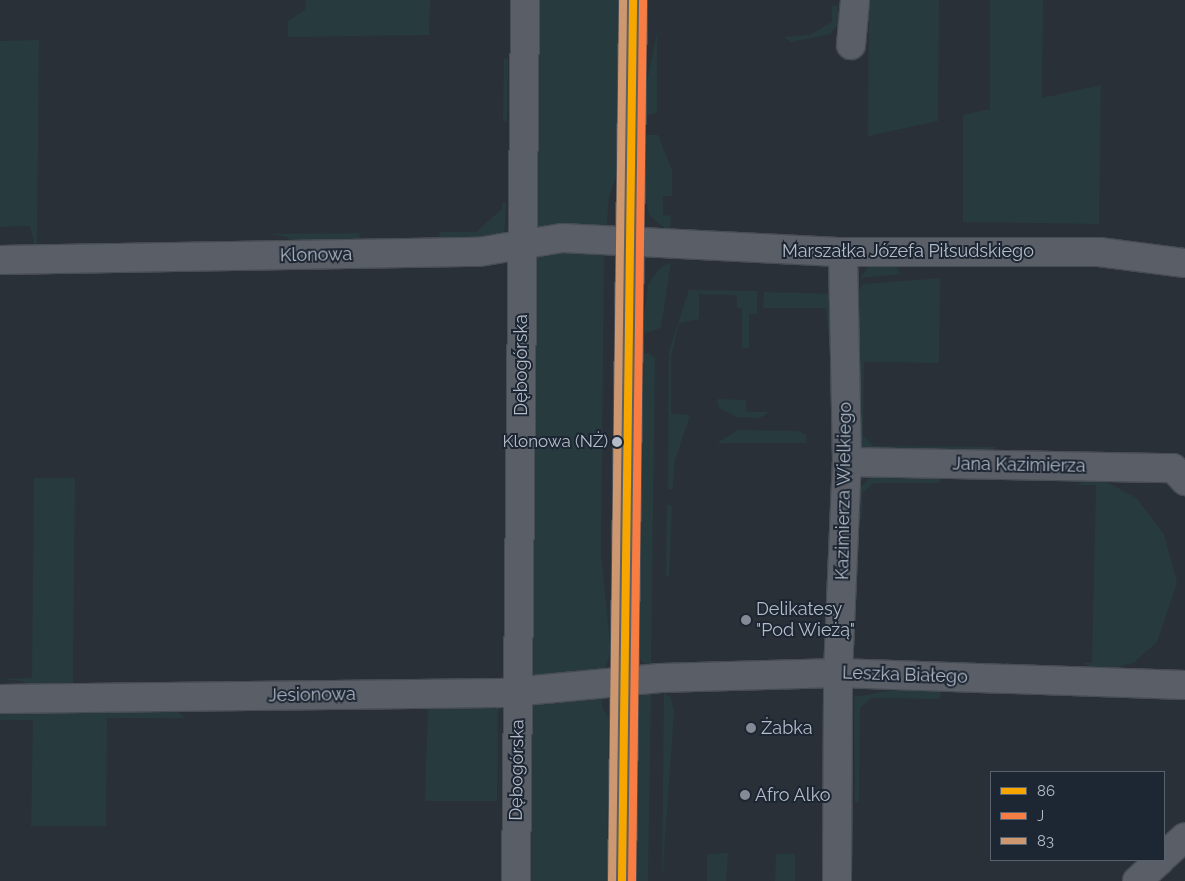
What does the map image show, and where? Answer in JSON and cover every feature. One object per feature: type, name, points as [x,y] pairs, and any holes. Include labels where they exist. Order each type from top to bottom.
[{"type":"main road","points":[[622,881],[633,0]]},
{"type":"street","name":"Dębogórska","points":[[516,881],[525,0]]},
{"type":"street","points":[[851,45],[855,0]]},
{"type":"street","name":"Klonowa","points":[[0,260],[479,252],[562,238],[630,243]]},
{"type":"street","name":"Marszałka Józefa Piłsudskiego","points":[[630,243],[843,252],[1099,252],[1185,263]]},
{"type":"street","name":"Kazimierza Wielkiego","points":[[836,881],[838,673],[847,462],[843,252]]},
{"type":"street","name":"Jana Kazimierza","points":[[847,462],[1173,468],[1185,481]]},
{"type":"street","name":"Leszka Białego","points":[[624,682],[838,673],[1185,685]]},
{"type":"street","name":"Jesionowa","points":[[0,699],[518,691],[624,682]]},
{"type":"street","points":[[1165,855],[1185,837]]},
{"type":"street","points":[[1137,881],[1159,861]]},
{"type":"green space","points":[[306,0],[430,0],[429,35],[288,37],[288,21],[305,10]]},
{"type":"green space","points":[[532,0],[620,0],[616,177],[609,196],[604,261],[601,554],[611,653],[602,675],[602,707],[609,719],[607,881],[524,881]]},
{"type":"green space","points":[[869,0],[939,0],[938,121],[868,136]]},
{"type":"green space","points":[[990,0],[1043,0],[1042,98],[1101,85],[1099,224],[963,222],[963,115],[990,109]]},
{"type":"green space","points":[[838,5],[838,24],[830,34],[791,42],[784,37],[810,35],[832,22],[832,6]]},
{"type":"green space","points":[[657,32],[657,113],[645,115],[645,92]]},
{"type":"green space","points":[[39,40],[36,250],[30,226],[0,227],[0,41]]},
{"type":"green space","points":[[504,59],[508,59],[507,122],[503,121]]},
{"type":"green space","points":[[644,135],[658,135],[672,170],[672,196],[663,196],[663,216],[671,215],[670,233],[649,215],[644,185]]},
{"type":"green space","points":[[502,203],[506,203],[504,240],[438,241],[440,232],[476,232],[502,209]]},
{"type":"green space","points":[[359,233],[362,243],[290,243],[288,237],[270,234]]},
{"type":"green space","points":[[893,260],[900,274],[860,278],[871,264]]},
{"type":"green space","points":[[671,262],[661,328],[642,334],[648,285],[660,268]]},
{"type":"green space","points":[[940,278],[939,363],[864,362],[863,435],[873,446],[996,447],[980,460],[858,451],[856,294],[863,284]]},
{"type":"green space","points":[[689,290],[757,291],[757,314],[749,314],[749,348],[742,348],[742,308],[737,308],[737,295],[699,294],[699,319],[679,323],[671,357],[671,414],[690,415],[675,460],[673,489],[668,489],[669,351]]},
{"type":"green space","points":[[764,292],[839,294],[830,350],[826,308],[763,308]]},
{"type":"green space","points":[[648,353],[655,358],[651,665],[646,665],[638,657],[641,354]]},
{"type":"green space","points":[[717,399],[746,400],[746,412],[769,412],[760,418],[737,417],[719,408]]},
{"type":"green space","points":[[738,430],[798,431],[806,435],[806,443],[717,443]]},
{"type":"green space","points":[[940,470],[940,483],[873,483],[862,494],[862,519],[856,519],[860,487],[870,478],[885,471]]},
{"type":"green space","points":[[34,478],[75,478],[73,684],[30,687],[22,681],[0,679],[32,678]]},
{"type":"green space","points":[[1100,478],[1136,498],[1164,534],[1177,583],[1157,642],[1133,663],[1102,671],[1083,663],[1092,663],[1096,485],[1073,485]]},
{"type":"green space","points":[[667,505],[672,506],[669,578],[666,574]]},
{"type":"green space","points":[[651,689],[648,881],[636,881],[638,698]]},
{"type":"green space","points":[[894,690],[941,691],[940,699],[871,698],[860,708],[859,802],[855,802],[854,697]]},
{"type":"green space","points":[[664,692],[671,698],[674,712],[662,881]]},
{"type":"green space","points":[[498,700],[497,801],[425,801],[428,704]]},
{"type":"green space","points":[[174,709],[185,718],[107,718],[106,826],[31,826],[33,720],[0,720],[0,711]]},
{"type":"green space","points":[[728,853],[726,881],[707,881],[707,854]]},
{"type":"green space","points":[[776,854],[795,854],[795,881],[775,881]]},
{"type":"transit line","name":"83","points":[[612,881],[623,0]]},
{"type":"transit line","name":"86","points":[[622,881],[633,0]]},
{"type":"transit line","name":"J","points":[[632,881],[643,0]]},
{"type":"place","name":"Klonowa (NŻ)","points":[[617,442]]},
{"type":"place","name":"Delikatesy \"Pod Wieżą\"","points":[[746,620]]},
{"type":"place","name":"Żabka","points":[[751,728]]},
{"type":"place","name":"Afro Alko","points":[[745,795]]}]
